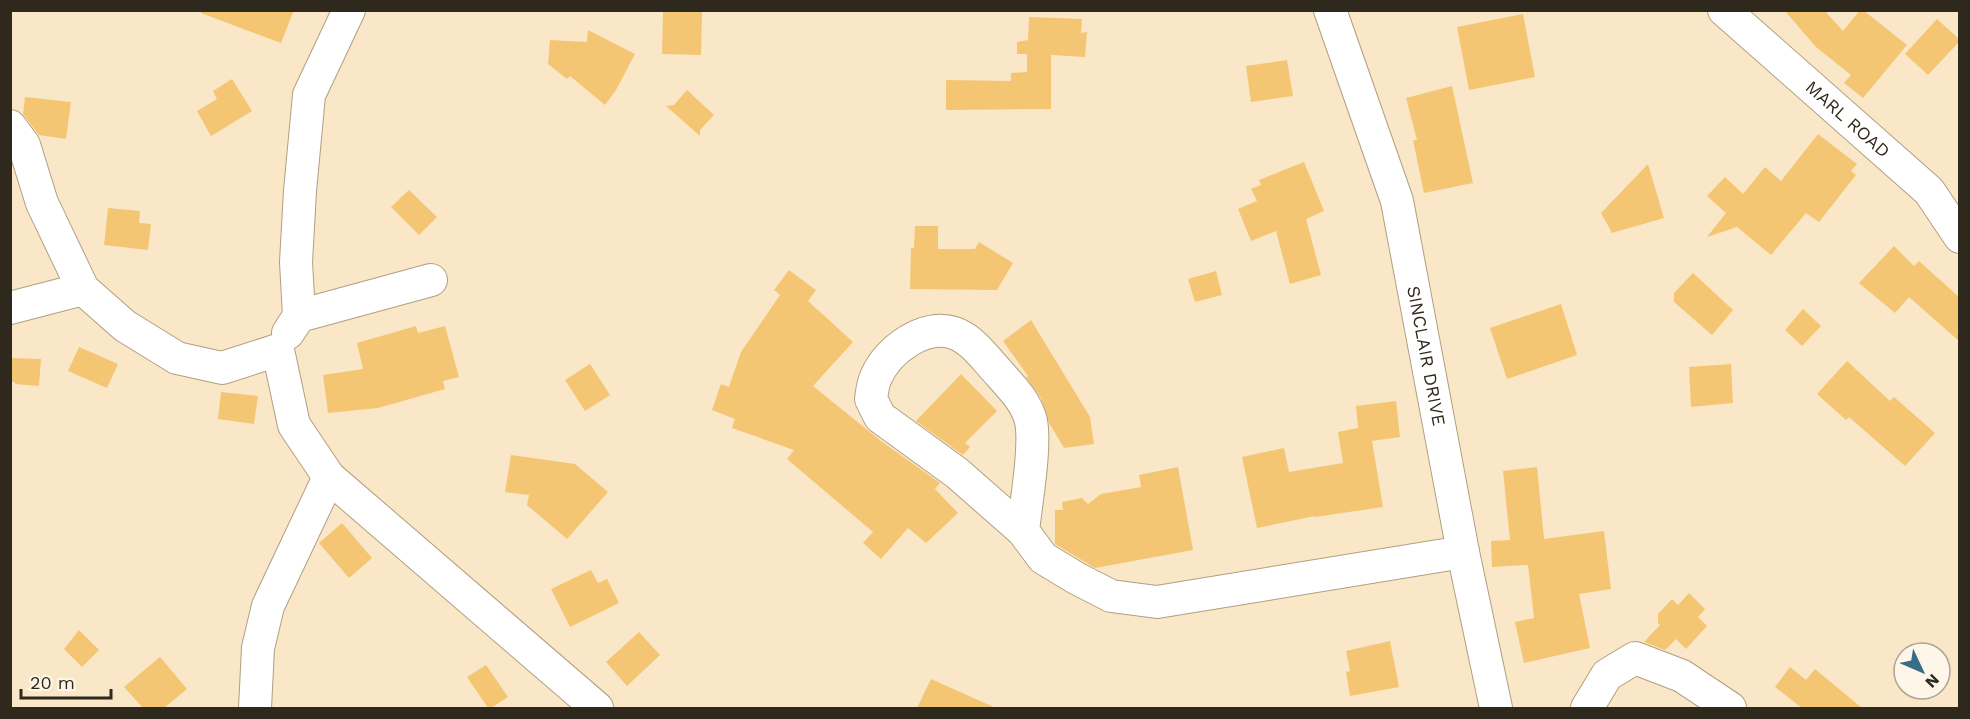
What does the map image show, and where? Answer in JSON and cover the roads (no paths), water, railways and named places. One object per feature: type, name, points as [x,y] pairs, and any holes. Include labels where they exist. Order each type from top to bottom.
[{"type":"street","points":[[10,126],[24,145],[42,203],[83,289],[125,326],[177,358],[222,368],[278,350],[299,316],[296,262],[309,95],[349,10]]},
{"type":"street","name":"SINCLAIR DRIVE","points":[[1330,10],[1397,201],[1463,552],[1496,708]]},
{"type":"street","name":"MARL ROAD","points":[[1724,10],[1929,191],[1959,237]]},
{"type":"street","points":[[299,316],[431,279]]},
{"type":"street","points":[[10,308],[83,289]]},
{"type":"street","points":[[1023,531],[1032,445],[1031,421],[1021,398],[970,341],[954,333],[936,330],[915,336],[888,359],[875,378],[871,399],[880,417],[957,473],[1023,531],[1043,558],[1111,596],[1157,602],[1463,552]]},
{"type":"street","points":[[278,350],[294,425],[329,477],[597,708]]},
{"type":"street","points":[[255,708],[258,648],[268,606],[329,477]]},
{"type":"street","points":[[1587,708],[1607,675],[1635,658],[1682,676],[1730,708]]}]
